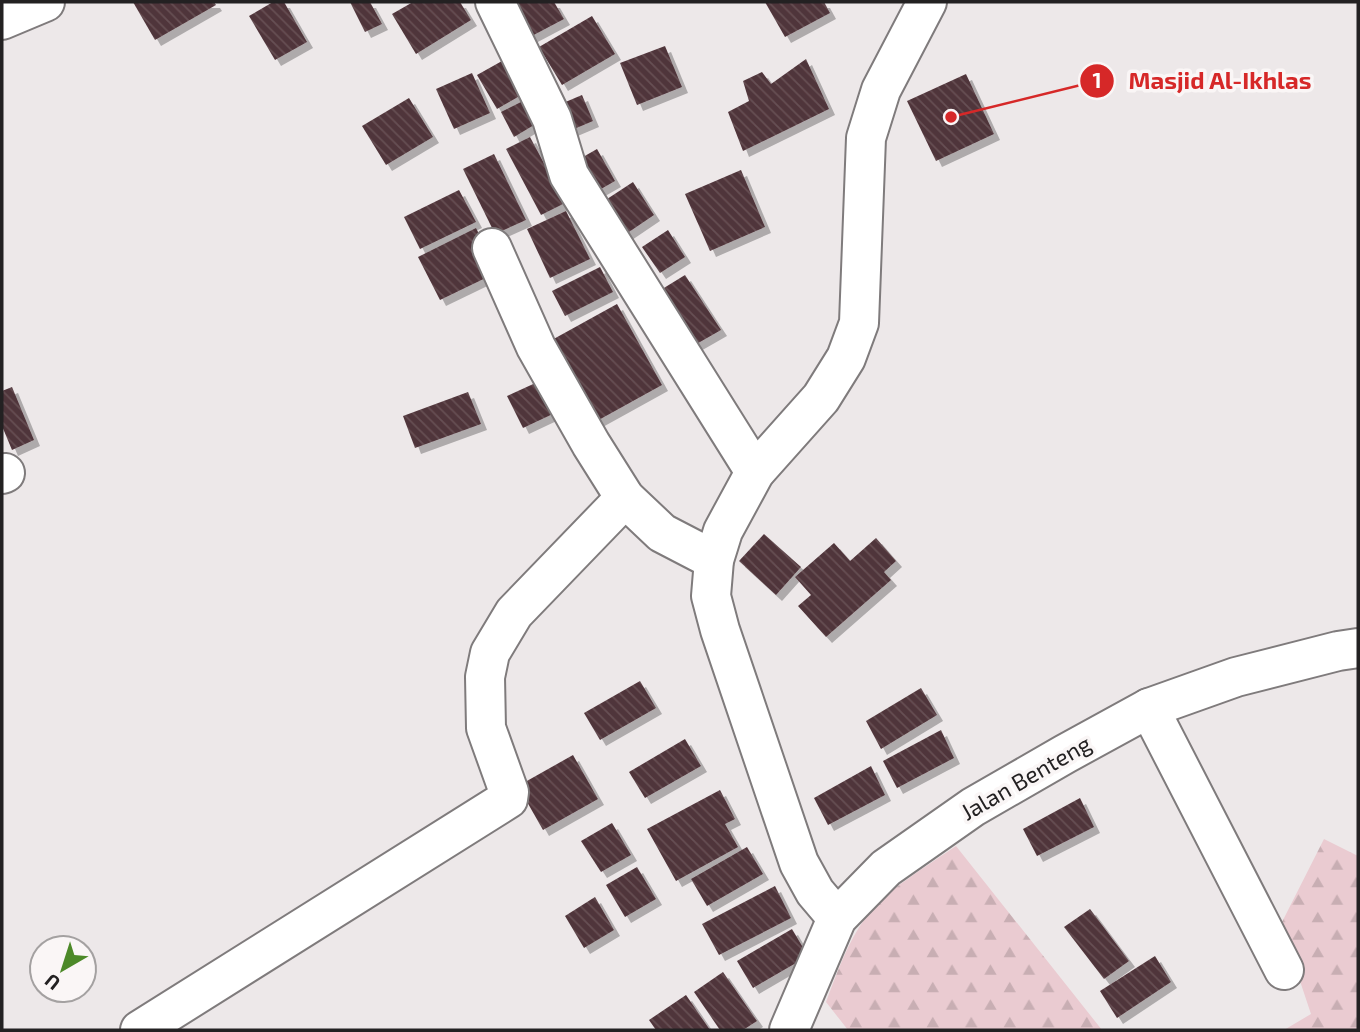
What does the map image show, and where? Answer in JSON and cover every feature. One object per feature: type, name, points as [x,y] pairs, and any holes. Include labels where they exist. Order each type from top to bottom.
[{"type":"street","points":[[2,20],[45,2]]},
{"type":"street","points":[[495,2],[552,120],[569,175],[755,472]]},
{"type":"street","points":[[837,918],[815,892],[799,863],[720,630],[711,596],[714,560],[723,531],[755,472],[821,398],[846,358],[859,323],[866,138],[881,90],[927,2]]},
{"type":"street","points":[[492,248],[536,347],[625,498],[662,533],[714,560]]},
{"type":"street","points":[[140,1030],[508,799],[509,792],[485,728],[485,677],[490,653],[514,613],[625,498]]},
{"type":"street","name":"Jalan Benteng","points":[[789,1030],[837,918],[886,868],[973,807],[1149,708],[1236,677],[1358,648]]},
{"type":"street","points":[[1149,708],[1284,970]]},
{"type":"green space","points":[[1324,839],[1358,856],[1358,1030],[1284,1030],[1311,1014],[1281,924]]},
{"type":"green space","points":[[956,846],[1102,1030],[848,1030],[826,1002],[853,937],[884,898]]},
{"type":"building","points":[[133,2],[214,2],[216,5],[155,40]]},
{"type":"building","points":[[273,2],[284,2],[307,42],[275,60],[249,16]]},
{"type":"building","points":[[350,2],[370,2],[382,24],[365,32]]},
{"type":"building","points":[[413,2],[460,2],[471,20],[416,54],[392,14]]},
{"type":"building","points":[[509,2],[554,2],[564,19],[528,38]]},
{"type":"building","points":[[765,2],[824,2],[830,13],[785,37]]},
{"type":"building","points":[[592,16],[615,54],[562,85],[539,47]]},
{"type":"building","points":[[665,46],[682,87],[637,105],[620,63]]},
{"type":"building","points":[[806,59],[829,109],[743,151],[728,112],[749,101],[743,81],[762,72],[771,84]]},
{"type":"building","points":[[502,61],[509,74],[530,90],[497,109],[477,75]]},
{"type":"building","points":[[472,73],[490,113],[454,129],[436,89]]},
{"type":"building","points":[[966,74],[994,134],[936,161],[907,101]]},
{"type":"building","points":[[582,95],[593,121],[567,132],[556,106]]},
{"type":"building","points":[[533,96],[544,119],[514,137],[501,112]]},
{"type":"building","points":[[409,98],[433,137],[386,165],[362,126]]},
{"type":"building","points":[[530,137],[565,203],[541,215],[506,149]]},
{"type":"building","points":[[597,149],[615,181],[594,193],[576,161]]},
{"type":"building","points":[[494,154],[526,220],[495,234],[463,169]]},
{"type":"building","points":[[741,170],[765,227],[710,251],[685,194]]},
{"type":"building","points":[[633,182],[654,215],[623,236],[601,203]]},
{"type":"building","points":[[459,190],[476,222],[420,249],[404,217]]},
{"type":"building","points":[[566,211],[590,259],[550,278],[527,229]]},
{"type":"building","points":[[476,228],[498,272],[440,300],[418,257]]},
{"type":"building","points":[[668,230],[685,257],[660,273],[642,247]]},
{"type":"building","points":[[600,267],[613,292],[565,316],[552,291]]},
{"type":"building","points":[[685,275],[721,330],[693,346],[659,291]]},
{"type":"building","points":[[617,304],[662,385],[595,422],[550,341]]},
{"type":"building","points":[[542,380],[557,412],[523,428],[507,396]]},
{"type":"building","points":[[12,387],[34,440],[12,450],[2,426],[2,391]]},
{"type":"building","points":[[468,392],[481,424],[415,448],[403,416]]},
{"type":"building","points":[[764,534],[801,567],[776,595],[739,561]]},
{"type":"building","points":[[876,538],[896,561],[884,572],[891,580],[826,637],[798,606],[811,595],[795,577],[834,543],[850,561]]},
{"type":"building","points":[[640,681],[656,708],[600,740],[584,713]]},
{"type":"building","points":[[921,688],[937,715],[881,749],[866,721]]},
{"type":"building","points":[[941,730],[954,758],[897,788],[883,761]]},
{"type":"building","points":[[685,739],[701,766],[645,798],[629,772]]},
{"type":"building","points":[[573,755],[598,799],[543,830],[518,786]]},
{"type":"building","points":[[871,766],[885,795],[828,825],[814,798]]},
{"type":"building","points":[[720,790],[735,819],[725,824],[738,847],[676,881],[647,829]]},
{"type":"building","points":[[1080,798],[1094,827],[1037,856],[1023,829]]},
{"type":"building","points":[[612,823],[631,855],[601,872],[581,841]]},
{"type":"building","points":[[747,847],[763,874],[707,906],[691,879]]},
{"type":"building","points":[[637,867],[656,899],[625,917],[606,885]]},
{"type":"building","points":[[775,886],[791,918],[719,955],[702,924]]},
{"type":"building","points":[[595,897],[614,930],[584,948],[565,916]]},
{"type":"building","points":[[1090,909],[1129,961],[1104,979],[1064,927]]},
{"type":"building","points":[[792,929],[808,956],[753,988],[737,961]]},
{"type":"building","points":[[1155,956],[1171,982],[1117,1018],[1100,991]]},
{"type":"building","points":[[723,972],[757,1021],[743,1030],[720,1030],[694,992]]},
{"type":"building","points":[[686,995],[710,1030],[656,1030],[649,1020]]},
{"type":"place","name":"Masjid Al-Ikhlas","points":[[951,117]]}]
